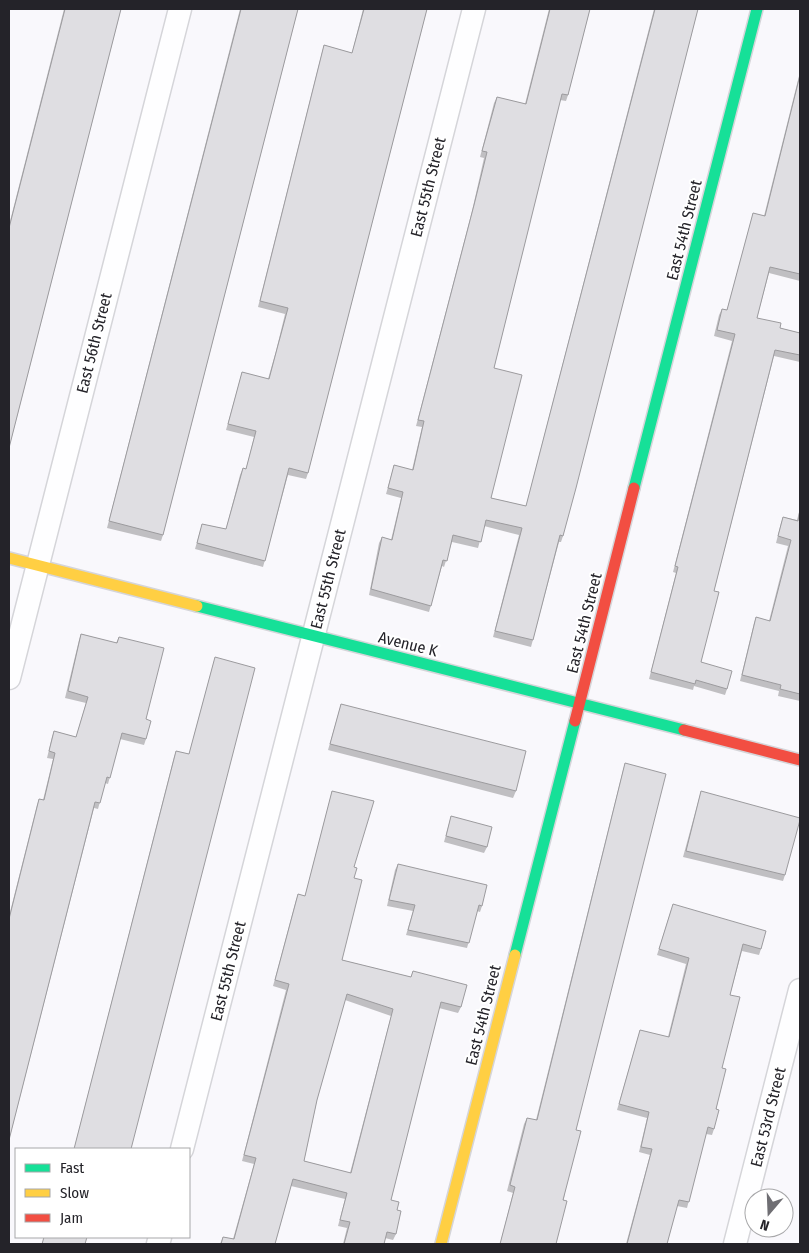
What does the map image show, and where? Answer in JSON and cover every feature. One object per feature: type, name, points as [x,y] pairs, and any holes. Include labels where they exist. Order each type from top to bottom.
[{"type":"street","name":"East 56th Street","points":[[9,678],[180,9]]},
{"type":"street","name":"East 55th Street","points":[[182,1148],[474,9]]},
{"type":"street","name":"East 54th Street","points":[[441,1244],[757,9]]},
{"type":"street","name":"Avenue K","points":[[9,558],[800,760]]},
{"type":"street","name":"East 53rd Street","points":[[735,1244],[800,990]]},
{"type":"building","points":[[65,9],[121,9],[9,448],[9,228]]},
{"type":"building","points":[[241,9],[298,9],[163,535],[109,521]]},
{"type":"building","points":[[364,9],[427,9],[308,473],[289,468],[265,561],[197,543],[202,524],[226,529],[243,468],[246,469],[256,431],[228,424],[242,372],[269,379],[288,308],[260,301],[324,45],[352,53]]},
{"type":"building","points":[[550,9],[590,9],[568,95],[562,94],[494,368],[522,375],[491,498],[526,506],[655,9],[698,9],[576,488],[563,536],[560,535],[533,640],[495,631],[522,528],[486,520],[481,542],[453,535],[447,561],[443,560],[431,606],[371,589],[382,537],[392,540],[403,492],[388,488],[394,465],[413,470],[424,421],[418,420],[487,152],[482,151],[497,97],[526,104]]},
{"type":"building","points":[[800,75],[800,274],[770,267],[757,318],[781,323],[780,328],[800,333],[800,355],[775,350],[714,591],[719,592],[701,662],[732,671],[727,689],[696,680],[695,684],[651,672],[678,567],[675,566],[735,334],[717,330],[722,309],[727,310],[753,213],[765,216]]},
{"type":"building","points":[[800,510],[800,694],[780,689],[781,685],[742,675],[756,617],[770,621],[791,540],[778,536],[783,517],[798,521]]},
{"type":"building","points":[[81,634],[117,643],[119,637],[164,648],[146,719],[151,721],[146,739],[122,733],[110,778],[107,777],[100,803],[95,802],[9,1140],[9,919],[39,799],[44,800],[55,753],[49,751],[54,731],[76,737],[88,697],[68,691]]},
{"type":"building","points":[[215,657],[255,668],[131,1148],[74,1148],[176,751],[189,754]]},
{"type":"building","points":[[341,704],[526,751],[516,791],[330,744]]},
{"type":"building","points":[[625,763],[666,774],[576,1130],[581,1131],[563,1200],[567,1201],[556,1244],[500,1244],[515,1187],[510,1185],[527,1118],[537,1120]]},
{"type":"building","points":[[332,791],[374,801],[354,867],[357,868],[354,878],[362,880],[342,960],[411,977],[413,971],[467,985],[461,1007],[441,1002],[391,1200],[399,1202],[397,1210],[401,1211],[396,1234],[387,1232],[384,1244],[344,1244],[350,1222],[340,1220],[347,1193],[293,1179],[275,1244],[221,1244],[223,1237],[234,1239],[256,1158],[244,1155],[289,984],[275,980],[298,894],[305,896]],"holes":[[[347,994],[393,1009],[351,1173],[304,1161],[317,1100]]]},
{"type":"building","points":[[701,791],[800,818],[785,875],[686,851]]},
{"type":"building","points":[[451,816],[492,827],[487,847],[446,836]]},
{"type":"building","points":[[398,864],[487,885],[482,906],[479,905],[469,943],[408,930],[415,905],[389,900]]},
{"type":"building","points":[[673,904],[766,931],[761,949],[743,944],[730,995],[740,997],[722,1068],[726,1069],[716,1109],[719,1110],[714,1129],[708,1127],[689,1202],[679,1200],[667,1244],[627,1244],[652,1149],[641,1147],[649,1112],[619,1104],[640,1030],[669,1037],[689,958],[659,949]]},
{"type":"building","points":[[44,1238],[87,1238],[85,1244],[42,1244]]},
{"type":"traffic: fast","points":[[634,488],[757,9]]},
{"type":"traffic: fast","points":[[197,606],[684,730]]},
{"type":"traffic: fast","points":[[515,955],[575,721]]},
{"type":"traffic: slow","points":[[9,558],[197,606]]},
{"type":"traffic: slow","points":[[441,1244],[515,955]]},
{"type":"traffic: jam","points":[[575,721],[634,488]]},
{"type":"traffic: jam","points":[[684,730],[800,760]]}]
